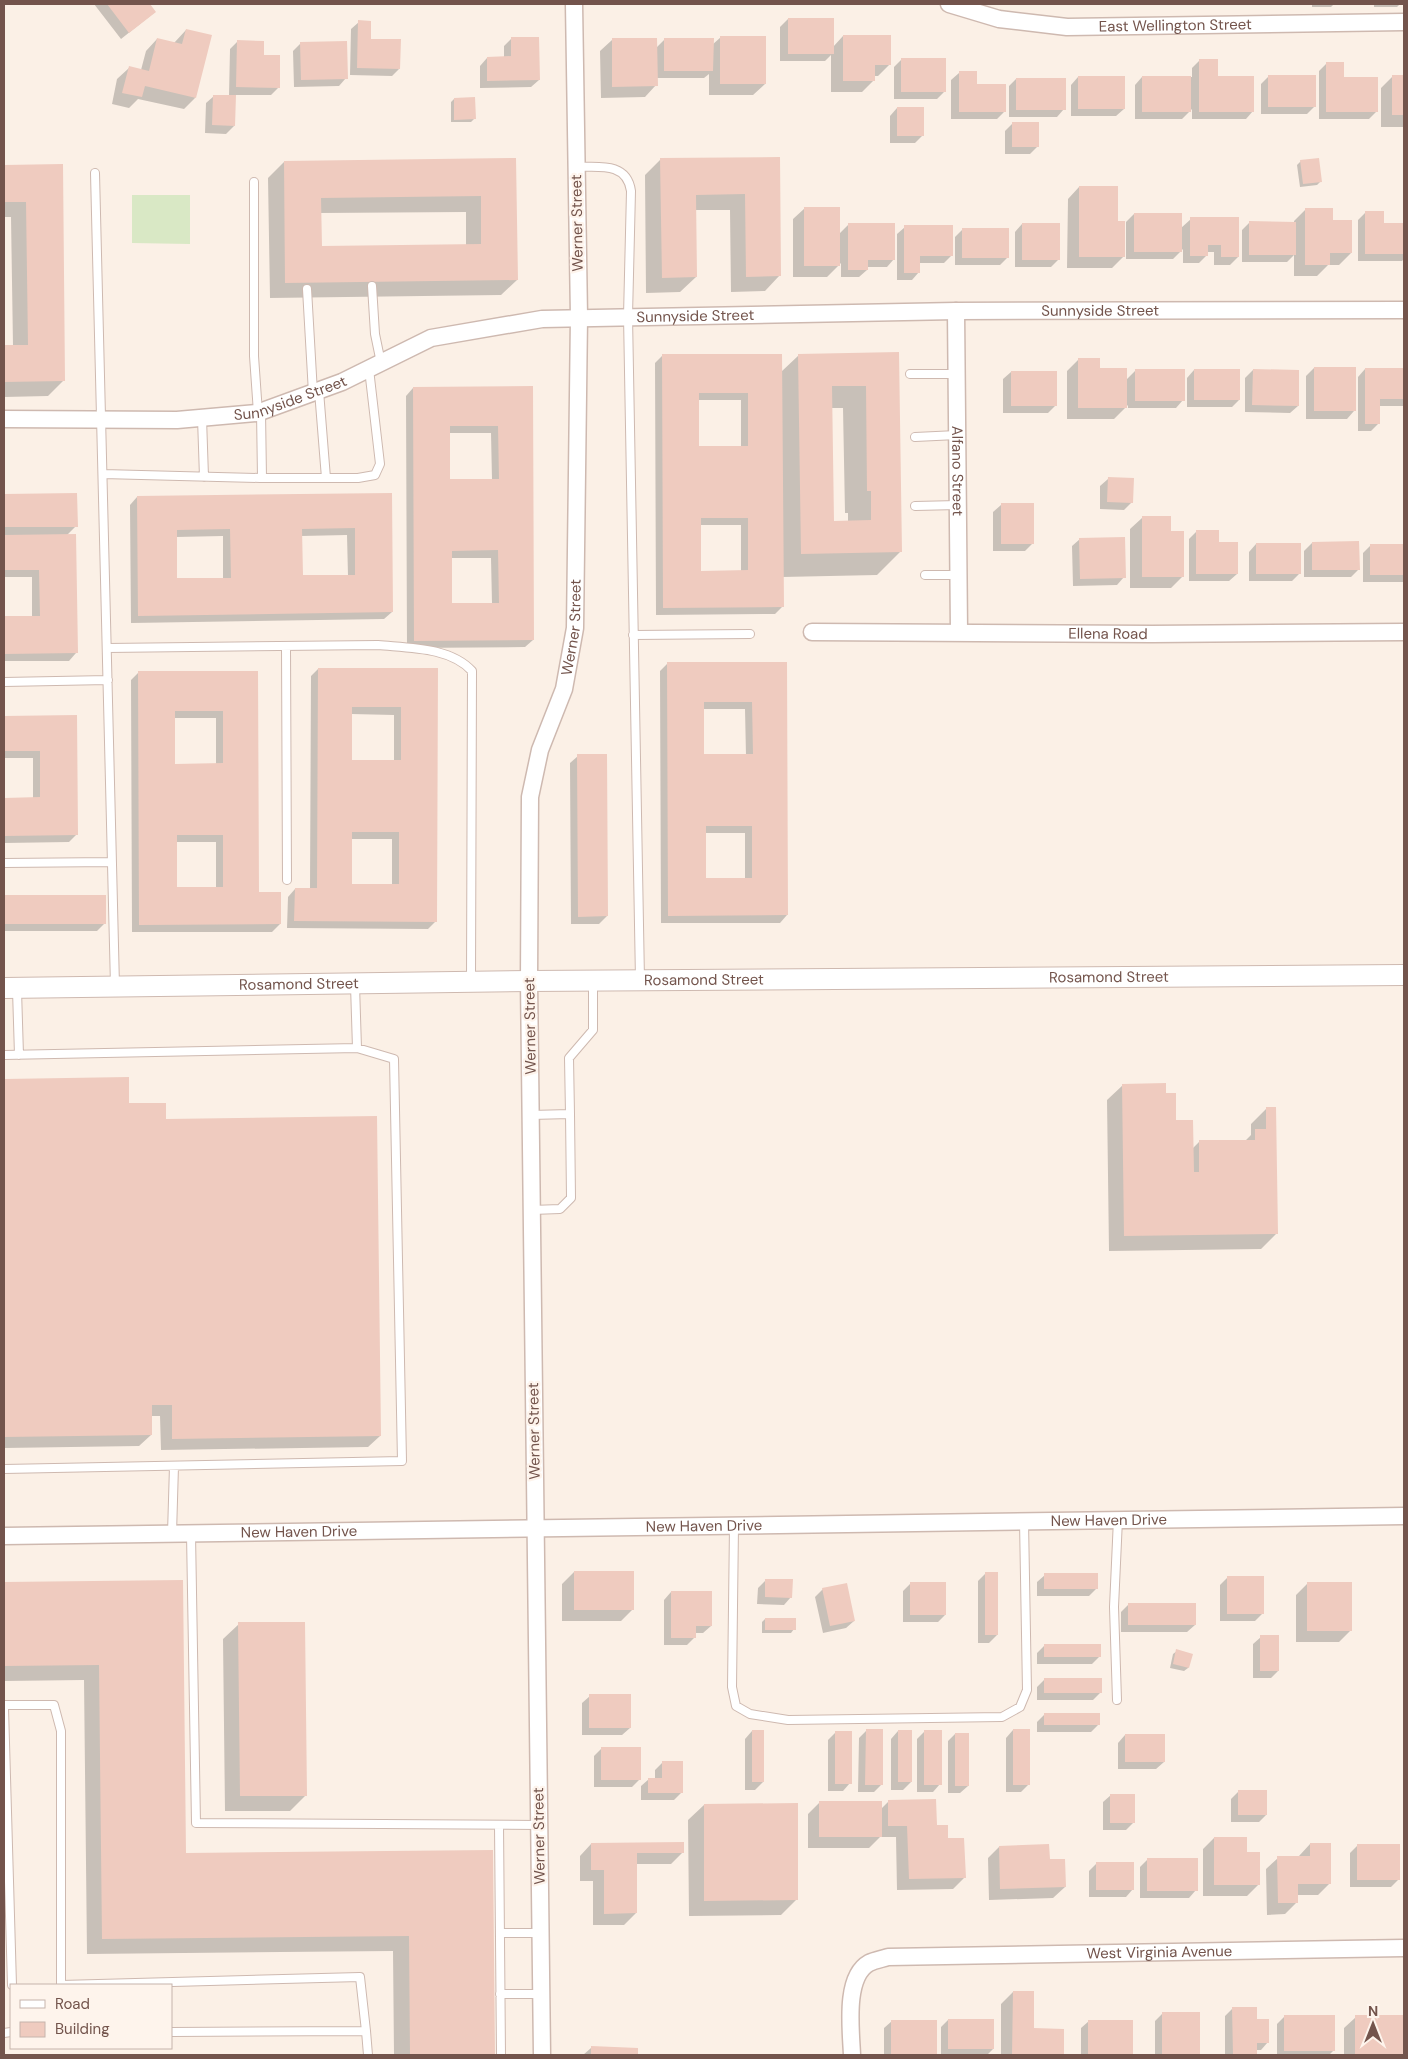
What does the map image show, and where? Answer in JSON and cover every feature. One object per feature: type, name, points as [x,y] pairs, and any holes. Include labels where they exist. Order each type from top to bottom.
[{"type":"street","name":"Werner Street","points":[[542,2055],[531,1115],[530,797],[540,750],[564,689],[575,628],[579,318],[574,4]]},
{"type":"street","name":"East Wellington Street","points":[[948,4],[999,19],[1067,27],[1404,22]]},
{"type":"street","name":"Sunnyside Street","points":[[4,419],[176,420],[260,412],[342,382],[431,338],[542,319],[956,310],[1404,310]]},
{"type":"street","name":"Alfano Street","points":[[956,310],[959,632]]},
{"type":"street","name":"Ellena Road","points":[[812,632],[1152,634],[1404,632]]},
{"type":"street","name":"Rosamond Street","points":[[10,988],[470,981],[1404,975]]},
{"type":"street","name":"New Haven Drive","points":[[4,1536],[1404,1516]]},
{"type":"street","name":"West Virginia Avenue","points":[[852,2055],[851,1997],[854,1981],[868,1963],[888,1957],[1404,1948]]},
{"type":"lane","points":[[576,167],[614,169],[625,174],[630,180],[628,316],[640,980]]},
{"type":"lane","points":[[95,173],[115,986]]},
{"type":"lane","points":[[254,182],[254,356],[260,412],[262,478]]},
{"type":"lane","points":[[103,474],[262,478],[358,478],[375,475],[380,464],[372,286]]},
{"type":"lane","points":[[307,289],[326,478]]},
{"type":"lane","points":[[910,374],[957,374]]},
{"type":"lane","points":[[202,418],[204,477]]},
{"type":"lane","points":[[915,437],[957,435]]},
{"type":"lane","points":[[915,506],[958,505]]},
{"type":"lane","points":[[925,575],[959,575]]},
{"type":"lane","points":[[633,635],[750,634]]},
{"type":"lane","points":[[107,648],[378,645],[423,649],[463,661],[472,671],[470,981]]},
{"type":"lane","points":[[286,646],[286,880]]},
{"type":"lane","points":[[4,682],[108,680]]},
{"type":"lane","points":[[4,863],[112,862]]},
{"type":"lane","points":[[532,1210],[560,1209],[571,1198],[569,1058],[593,1030],[593,980]]},
{"type":"lane","points":[[355,983],[357,1048]]},
{"type":"lane","points":[[10,988],[19,1055]]},
{"type":"lane","points":[[4,1055],[357,1048],[394,1059],[402,1461],[4,1469]]},
{"type":"lane","points":[[531,1115],[570,1114]]},
{"type":"lane","points":[[172,1534],[174,1466]]},
{"type":"lane","points":[[1117,1700],[1114,1607],[1118,1519]]},
{"type":"lane","points":[[734,1526],[732,1687],[736,1706],[750,1714],[788,1720],[1002,1717],[1020,1707],[1028,1690],[1024,1521]]},
{"type":"lane","points":[[191,1534],[196,1823],[539,1825]]},
{"type":"lane","points":[[12,1984],[4,1763],[4,1707],[54,1706],[61,1731],[61,1984]]},
{"type":"lane","points":[[499,1825],[501,2055]]},
{"type":"lane","points":[[500,1933],[540,1933]]},
{"type":"lane","points":[[94,1984],[360,1976],[368,2055]]},
{"type":"lane","points":[[500,1994],[541,1994]]},
{"type":"lane","points":[[172,2032],[366,2031]]},
{"type":"green space","points":[[132,195],[190,195],[190,244],[132,243]]},
{"type":"building","points":[[107,4],[150,4],[156,12],[129,33]]},
{"type":"building","points":[[788,18],[834,18],[834,54],[788,54]]},
{"type":"building","points":[[358,20],[371,21],[371,39],[401,39],[400,69],[357,68]]},
{"type":"building","points":[[186,29],[212,35],[196,98],[145,86],[142,97],[122,93],[129,66],[149,71],[157,38],[182,44]]},
{"type":"building","points":[[843,35],[891,35],[891,65],[875,65],[875,81],[843,81]]},
{"type":"building","points":[[720,36],[766,36],[766,84],[720,84]]},
{"type":"building","points":[[511,37],[539,37],[540,80],[487,81],[487,57],[511,56]]},
{"type":"building","points":[[612,38],[657,38],[658,86],[612,87]]},
{"type":"building","points":[[664,38],[714,38],[713,71],[664,71]]},
{"type":"building","points":[[237,40],[264,41],[264,55],[280,55],[280,88],[236,87]]},
{"type":"building","points":[[347,41],[348,79],[301,80],[300,42]]},
{"type":"building","points":[[901,58],[946,58],[946,92],[901,92]]},
{"type":"building","points":[[1199,59],[1218,59],[1218,76],[1254,76],[1254,112],[1199,112]]},
{"type":"building","points":[[1326,62],[1344,62],[1344,77],[1378,77],[1378,112],[1326,112]]},
{"type":"building","points":[[959,71],[977,71],[977,84],[1006,84],[1006,112],[959,112]]},
{"type":"building","points":[[1268,75],[1316,75],[1316,107],[1268,107]]},
{"type":"building","points":[[1392,75],[1404,75],[1404,115],[1392,115]]},
{"type":"building","points":[[1078,76],[1125,76],[1125,109],[1078,109]]},
{"type":"building","points":[[1142,76],[1191,76],[1191,112],[1142,112]]},
{"type":"building","points":[[1016,78],[1066,78],[1066,110],[1016,110]]},
{"type":"building","points":[[213,95],[236,95],[235,126],[212,125]]},
{"type":"building","points":[[475,97],[476,119],[454,120],[454,98]]},
{"type":"building","points":[[897,107],[924,107],[924,136],[897,136]]},
{"type":"building","points":[[1012,122],[1039,122],[1039,147],[1012,147]]},
{"type":"building","points":[[780,157],[781,276],[746,277],[745,194],[696,195],[697,277],[662,278],[660,158]]},
{"type":"building","points":[[516,158],[518,280],[285,283],[284,161]],"holes":[[[481,196],[481,244],[322,246],[321,198]]]},
{"type":"building","points":[[1319,158],[1322,182],[1303,184],[1300,160]]},
{"type":"building","points":[[63,164],[65,381],[4,382],[4,345],[28,345],[26,202],[4,202],[4,165]]},
{"type":"building","points":[[1079,186],[1118,186],[1118,221],[1125,221],[1125,257],[1079,257]]},
{"type":"building","points":[[804,207],[840,207],[840,266],[804,266]]},
{"type":"building","points":[[1305,208],[1333,208],[1333,220],[1352,220],[1352,253],[1330,253],[1330,265],[1305,265]]},
{"type":"building","points":[[1365,211],[1384,211],[1384,223],[1404,223],[1404,254],[1365,254]]},
{"type":"building","points":[[1134,213],[1182,213],[1182,252],[1134,252]]},
{"type":"building","points":[[1190,217],[1239,217],[1239,257],[1221,257],[1221,245],[1208,245],[1208,256],[1190,256]]},
{"type":"building","points":[[1249,221],[1296,222],[1296,255],[1249,255]]},
{"type":"building","points":[[848,223],[895,223],[895,260],[868,260],[868,270],[848,270]]},
{"type":"building","points":[[1022,223],[1060,223],[1060,260],[1022,260]]},
{"type":"building","points":[[904,225],[953,225],[953,256],[920,256],[920,273],[904,273]]},
{"type":"building","points":[[962,228],[1009,228],[1009,258],[962,258]]},
{"type":"building","points":[[899,352],[902,552],[801,554],[798,354]],"holes":[[[832,386],[866,386],[867,491],[871,491],[871,520],[834,521]]]},
{"type":"building","points":[[662,354],[782,354],[784,607],[663,608]],"holes":[[[699,393],[748,393],[748,446],[699,446]],[[701,518],[748,518],[748,570],[701,571]]]},
{"type":"building","points":[[1078,358],[1100,358],[1100,368],[1127,368],[1127,408],[1078,408]]},
{"type":"building","points":[[1314,367],[1356,367],[1356,411],[1314,411]]},
{"type":"building","points":[[1365,368],[1404,368],[1404,399],[1380,399],[1380,424],[1365,424]]},
{"type":"building","points":[[1135,369],[1185,369],[1185,401],[1135,401]]},
{"type":"building","points":[[1194,369],[1240,369],[1240,400],[1194,400]]},
{"type":"building","points":[[1253,369],[1299,370],[1299,406],[1252,405]]},
{"type":"building","points":[[1011,371],[1057,371],[1057,406],[1011,406]]},
{"type":"building","points":[[533,386],[534,640],[414,641],[413,387]],"holes":[[[450,426],[498,426],[499,479],[450,479]],[[498,550],[499,603],[452,603],[452,551]]]},
{"type":"building","points":[[1108,477],[1134,478],[1133,503],[1107,502]]},
{"type":"building","points":[[77,493],[78,527],[4,527],[4,494]]},
{"type":"building","points":[[392,493],[393,612],[138,616],[137,496]],"holes":[[[355,528],[355,575],[303,575],[302,529]],[[230,529],[231,578],[177,578],[177,530]]]},
{"type":"building","points":[[1001,503],[1034,503],[1034,544],[1001,544]]},
{"type":"building","points":[[1142,516],[1171,516],[1171,531],[1184,531],[1184,577],[1142,577]]},
{"type":"building","points":[[1196,530],[1219,530],[1219,542],[1238,542],[1238,574],[1196,574]]},
{"type":"building","points":[[76,534],[78,653],[4,654],[4,616],[40,616],[39,570],[4,570],[4,535]]},
{"type":"building","points":[[1125,537],[1126,578],[1080,579],[1079,538]]},
{"type":"building","points":[[1359,541],[1360,570],[1312,570],[1312,542]]},
{"type":"building","points":[[1256,543],[1301,543],[1301,574],[1256,574]]},
{"type":"building","points":[[1370,544],[1404,544],[1404,575],[1370,575]]},
{"type":"building","points":[[667,662],[787,662],[788,915],[668,916]],"holes":[[[704,702],[752,702],[753,754],[704,754]],[[706,826],[752,826],[752,878],[706,878]]]},
{"type":"building","points":[[318,668],[438,668],[437,922],[294,921],[295,888],[317,888]],"holes":[[[352,707],[401,707],[401,760],[352,760]],[[352,832],[399,832],[399,884],[352,884]]]},
{"type":"building","points":[[138,671],[258,671],[259,892],[281,892],[281,924],[139,925]],"holes":[[[175,711],[223,711],[223,763],[175,764]],[[177,835],[223,835],[223,887],[177,887]]]},
{"type":"building","points":[[77,715],[78,835],[4,836],[4,798],[40,797],[40,751],[4,751],[4,716]]},
{"type":"building","points":[[577,754],[607,754],[608,916],[578,917]]},
{"type":"building","points":[[4,895],[106,895],[106,924],[4,924]]},
{"type":"building","points":[[129,1077],[129,1103],[166,1103],[166,1119],[377,1116],[381,1436],[172,1439],[172,1405],[152,1405],[152,1435],[4,1437],[4,1079]]},
{"type":"building","points":[[1166,1083],[1166,1093],[1176,1093],[1176,1120],[1193,1120],[1194,1172],[1199,1172],[1199,1140],[1255,1140],[1255,1129],[1266,1129],[1266,1107],[1276,1107],[1278,1234],[1124,1236],[1122,1084]]},
{"type":"building","points":[[574,1571],[634,1571],[634,1610],[574,1610]]},
{"type":"building","points":[[985,1572],[998,1572],[998,1635],[985,1635]]},
{"type":"building","points":[[1044,1573],[1098,1573],[1098,1589],[1044,1589]]},
{"type":"building","points":[[1227,1576],[1264,1576],[1264,1614],[1227,1614]]},
{"type":"building","points":[[765,1579],[793,1579],[792,1598],[765,1597]]},
{"type":"building","points":[[183,1580],[186,1853],[493,1850],[495,2055],[410,2055],[409,1936],[102,1939],[99,1665],[4,1666],[4,1582]]},
{"type":"building","points":[[910,1582],[946,1582],[946,1615],[910,1615]]},
{"type":"building","points":[[1307,1582],[1352,1582],[1352,1631],[1307,1631]]},
{"type":"building","points":[[847,1583],[855,1621],[830,1626],[822,1588]]},
{"type":"building","points":[[671,1591],[712,1591],[712,1626],[696,1626],[696,1638],[671,1638]]},
{"type":"building","points":[[1128,1603],[1196,1603],[1196,1625],[1128,1625]]},
{"type":"building","points":[[765,1618],[796,1618],[796,1630],[765,1630]]},
{"type":"building","points":[[238,1622],[305,1622],[307,1796],[240,1796]]},
{"type":"building","points":[[1260,1635],[1279,1635],[1279,1671],[1260,1671]]},
{"type":"building","points":[[1044,1644],[1101,1644],[1101,1657],[1044,1657]]},
{"type":"building","points":[[1176,1649],[1193,1654],[1189,1668],[1173,1664]]},
{"type":"building","points":[[1044,1678],[1102,1678],[1102,1693],[1044,1693]]},
{"type":"building","points":[[589,1694],[631,1694],[631,1728],[589,1728]]},
{"type":"building","points":[[1044,1713],[1100,1713],[1100,1725],[1044,1725]]},
{"type":"building","points":[[866,1729],[883,1729],[883,1785],[865,1785]]},
{"type":"building","points":[[1013,1729],[1030,1729],[1030,1785],[1013,1785]]},
{"type":"building","points":[[752,1730],[764,1730],[764,1782],[752,1782]]},
{"type":"building","points":[[898,1730],[912,1730],[912,1782],[898,1782]]},
{"type":"building","points":[[924,1730],[942,1730],[942,1785],[924,1785]]},
{"type":"building","points":[[835,1731],[852,1731],[852,1784],[835,1784]]},
{"type":"building","points":[[955,1733],[969,1733],[969,1786],[955,1786]]},
{"type":"building","points":[[1125,1734],[1165,1734],[1165,1762],[1125,1762]]},
{"type":"building","points":[[601,1747],[641,1747],[641,1780],[601,1780]]},
{"type":"building","points":[[662,1761],[683,1761],[683,1793],[648,1793],[648,1778],[662,1778]]},
{"type":"building","points":[[1238,1790],[1267,1790],[1267,1815],[1238,1815]]},
{"type":"building","points":[[1110,1794],[1135,1794],[1135,1823],[1110,1823]]},
{"type":"building","points":[[936,1799],[937,1825],[948,1825],[948,1838],[964,1838],[966,1878],[909,1879],[907,1826],[888,1826],[888,1800]]},
{"type":"building","points":[[819,1801],[882,1801],[882,1837],[819,1837]]},
{"type":"building","points":[[798,1803],[798,1900],[704,1901],[704,1804]]},
{"type":"building","points":[[1214,1837],[1247,1837],[1247,1852],[1260,1852],[1260,1885],[1214,1885]]},
{"type":"building","points":[[684,1842],[684,1853],[637,1853],[637,1913],[604,1914],[604,1870],[591,1870],[591,1843]]},
{"type":"building","points":[[1310,1843],[1331,1843],[1331,1884],[1298,1884],[1298,1903],[1278,1903],[1277,1856],[1310,1856]]},
{"type":"building","points":[[1049,1844],[1050,1859],[1065,1859],[1066,1887],[1000,1889],[999,1846]]},
{"type":"building","points":[[1357,1844],[1400,1844],[1400,1880],[1357,1880]]},
{"type":"building","points":[[1147,1858],[1198,1858],[1198,1891],[1147,1891]]},
{"type":"building","points":[[1096,1862],[1134,1862],[1134,1890],[1096,1890]]},
{"type":"building","points":[[1013,1991],[1034,1991],[1034,2028],[1064,2029],[1064,2055],[1012,2055]]},
{"type":"building","points":[[1232,2007],[1257,2007],[1257,2019],[1269,2019],[1269,2043],[1257,2043],[1257,2055],[1233,2055]]},
{"type":"building","points":[[1162,2012],[1200,2012],[1200,2055],[1162,2055]]},
{"type":"building","points":[[1284,2015],[1335,2015],[1335,2051],[1284,2051]]},
{"type":"building","points":[[1355,2015],[1404,2015],[1404,2055],[1355,2055]]},
{"type":"building","points":[[948,2019],[994,2019],[994,2049],[948,2049]]},
{"type":"building","points":[[891,2020],[937,2020],[937,2055],[891,2055]]},
{"type":"building","points":[[1088,2020],[1133,2020],[1133,2055],[1088,2055]]},
{"type":"building","points":[[591,2046],[638,2048],[638,2055],[591,2055]]}]
